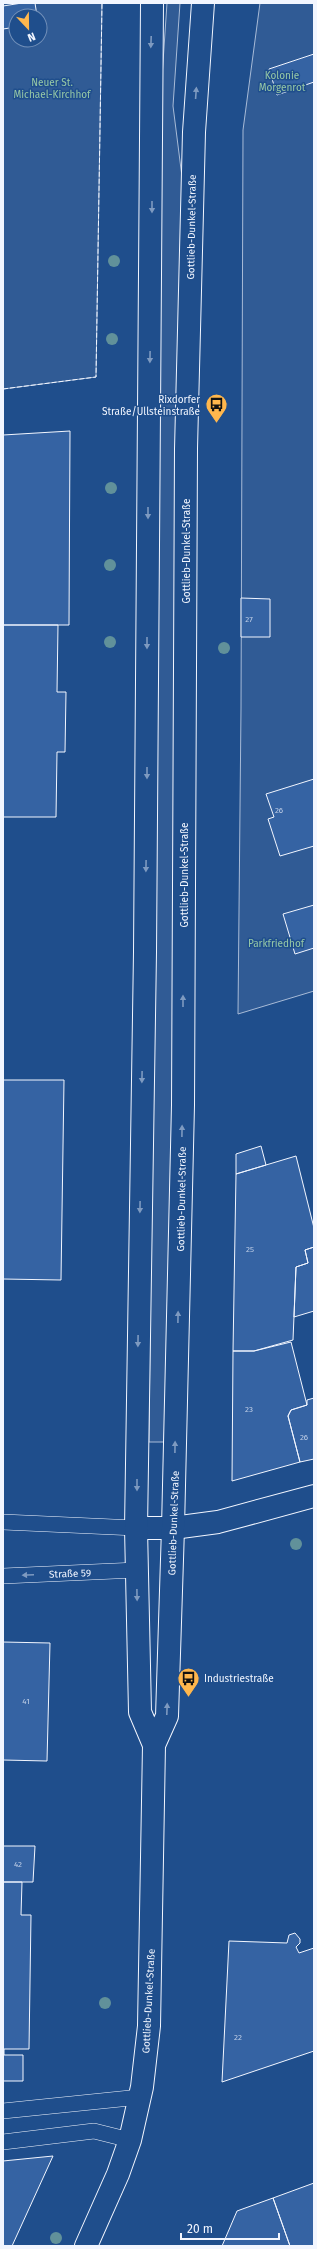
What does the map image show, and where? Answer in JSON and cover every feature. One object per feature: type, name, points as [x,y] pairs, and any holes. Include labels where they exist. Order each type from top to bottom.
[{"type":"street","name":"Gottlieb-Dunkel-Straße","points":[[152,3],[145,952],[136,1528],[140,1712],[154,1745]]},
{"type":"street","name":"Gottlieb-Dunkel-Straße","points":[[86,2246],[118,2174],[130,2140],[140,2097],[149,2026],[154,1745],[167,1716],[174,1528],[183,1098],[186,449],[194,132],[203,3]]},
{"type":"street","points":[[136,1528],[174,1528],[218,1522],[314,1496]]},
{"type":"lane","points":[[3,1522],[136,1528]]},
{"type":"lane","name":"Straße 59","points":[[3,1576],[137,1570]]},
{"type":"lane","points":[[3,2111],[140,2097]]},
{"type":"lane","points":[[3,2142],[94,2131],[130,2140]]},
{"type":"green space","name":"Neuer St. Michael-Kirchhof","points":[[3,3],[102,3],[96,377],[3,389]]},
{"type":"green space","points":[[167,3],[180,3],[173,106],[182,177],[172,1230],[164,1442],[149,1442],[162,77]]},
{"type":"green space","name":"Parkfriedhof","points":[[260,3],[314,3],[314,991],[238,1014],[241,708],[243,130]]},
{"type":"building","points":[[22,3],[35,3],[36,8],[8,8],[8,28],[3,29],[3,6]]},
{"type":"building","points":[[314,54],[314,82],[277,95],[269,69]]},
{"type":"building","points":[[70,431],[69,625],[3,625],[3,435]]},
{"type":"building","points":[[241,598],[270,599],[270,637],[241,637]]},
{"type":"building","points":[[3,625],[58,625],[57,692],[66,692],[65,752],[57,752],[56,817],[3,817]]},
{"type":"building","points":[[314,779],[314,846],[280,856],[268,819],[274,817],[266,794]]},
{"type":"building","points":[[314,905],[314,948],[295,954],[283,914]]},
{"type":"building","points":[[3,1080],[64,1080],[61,1280],[3,1279]]},
{"type":"building","points":[[261,1146],[266,1165],[236,1174],[236,1154]]},
{"type":"building","points":[[296,1156],[314,1228],[314,1247],[305,1250],[308,1263],[296,1267],[293,1340],[254,1351],[233,1351],[236,1174]]},
{"type":"building","points":[[314,1247],[314,1311],[294,1317],[296,1267],[308,1263],[305,1250]]},
{"type":"building","points":[[291,1342],[307,1405],[291,1410],[288,1416],[300,1462],[232,1481],[233,1351],[254,1351]]},
{"type":"building","points":[[314,1398],[314,1459],[300,1462],[288,1416],[291,1410],[307,1405],[307,1400]]},
{"type":"building","points":[[3,1642],[50,1643],[47,1761],[3,1760]]},
{"type":"building","points":[[3,1846],[35,1846],[33,1882],[3,1882]]},
{"type":"building","points":[[3,1882],[22,1882],[21,1915],[31,1915],[29,2049],[4,2049],[4,2055],[23,2055],[23,2081],[3,2081]]},
{"type":"building","points":[[295,1933],[300,1939],[300,1943],[296,1947],[299,1953],[314,1948],[314,2051],[222,2082],[229,1941],[287,1943],[289,1935]]},
{"type":"building","points":[[53,2156],[12,2246],[3,2246],[3,2161]]},
{"type":"building","points":[[314,2183],[314,2246],[290,2246],[273,2198]]},
{"type":"building","points":[[273,2198],[290,2246],[222,2246],[237,2211]]},
{"type":"fence","points":[[3,389],[96,377],[102,3]]},
{"type":"place","name":"Rixdorfer Straße/Ullsteinstraße","points":[[216,424]]},
{"type":"place","name":"Industriestraße","points":[[188,1698]]},
{"type":"park label","name":"Kolonie Morgenrot","points":[[282,80]]}]
